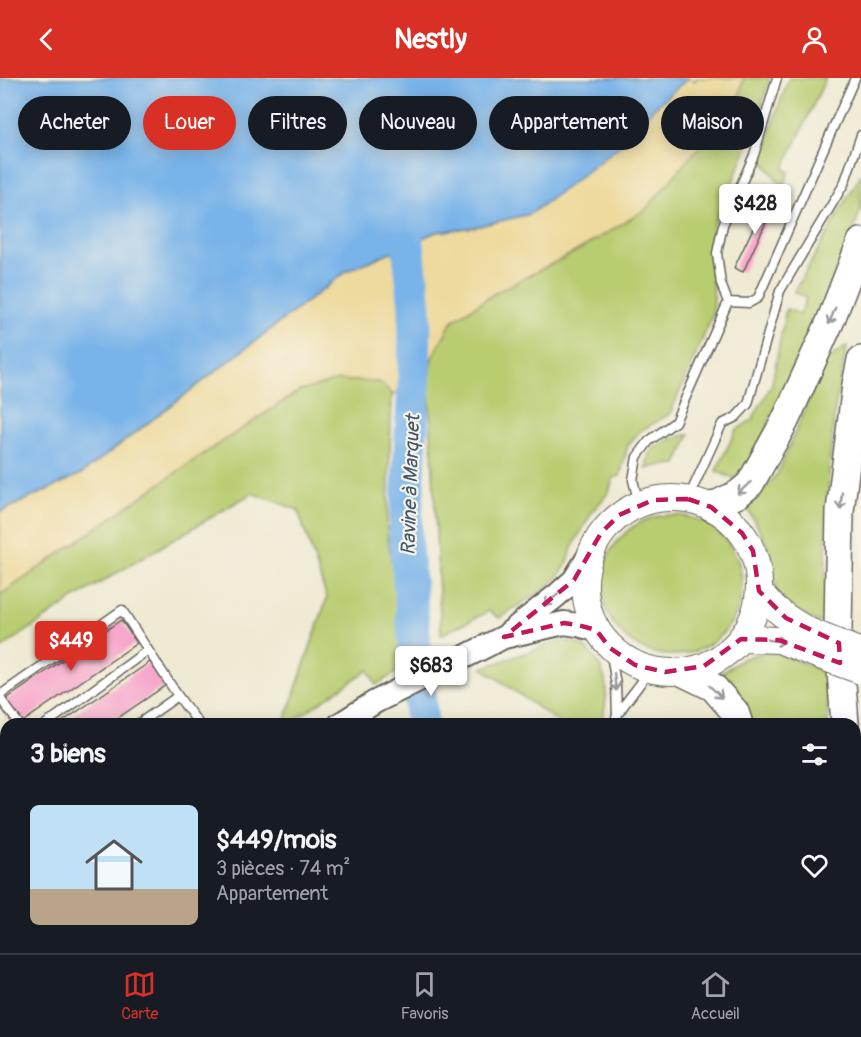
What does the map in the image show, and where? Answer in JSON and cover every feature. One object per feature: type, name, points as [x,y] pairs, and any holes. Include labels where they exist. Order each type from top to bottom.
[{"type":"highway","points":[[699,503],[738,495],[750,484],[789,411],[830,322],[861,242]]},
{"type":"highway","points":[[845,718],[838,631],[840,511],[861,360]]},
{"type":"highway","points":[[682,672],[712,687],[735,712],[738,718]]},
{"type":"main road","points":[[350,718],[375,702],[504,637],[574,580],[601,533],[619,515],[642,503],[665,498],[699,503],[728,518],[742,533],[753,551],[758,571],[759,591],[754,616],[741,639],[724,655],[704,666],[682,672],[649,670],[628,661],[603,639],[578,625],[564,623],[504,637]]},
{"type":"main road","points":[[589,556],[584,575],[584,594],[588,613],[603,639]]},
{"type":"main road","points":[[759,591],[768,603],[809,642],[861,671]]},
{"type":"main road","points":[[741,639],[809,642],[861,652]]},
{"type":"lane","points":[[642,503],[633,480],[637,457],[649,441],[675,422],[728,302],[721,284],[717,253],[723,225],[754,155],[777,78]]},
{"type":"lane","points":[[728,302],[749,303],[758,298],[855,78]]},
{"type":"lane","points":[[699,503],[722,424],[736,417],[748,404],[780,291],[844,184],[861,135]]},
{"type":"lane","points":[[15,718],[0,696],[122,610],[194,718]]},
{"type":"lane","points":[[603,639],[616,686],[615,718]]},
{"type":"lane","points":[[54,718],[148,650]]},
{"type":"lane","points":[[616,718],[649,670]]},
{"type":"lane","points":[[147,718],[178,696]]},
{"type":"highlighted area","points":[[688,499],[711,507],[742,533],[753,551],[759,591],[786,618],[839,643],[840,663],[779,640],[741,639],[704,666],[665,672],[635,665],[610,648],[596,630],[578,625],[564,623],[504,637],[574,580],[601,533],[619,515],[653,500]]},
{"type":"green space","points":[[744,78],[770,78],[764,97],[739,96]]},
{"type":"green space","points":[[789,78],[826,78],[784,168],[789,172],[783,187],[760,158]]},
{"type":"green space","points":[[677,150],[746,150],[713,224],[709,252],[714,297],[713,315],[670,414],[640,431],[628,445],[620,476],[613,478],[609,492],[592,512],[559,576],[546,588],[499,618],[489,611],[441,635],[429,388],[432,358],[452,321],[495,293]]},
{"type":"green space","points":[[861,174],[861,209],[847,247],[803,350],[750,463],[735,479],[716,471],[736,430],[752,420],[772,384],[786,309],[800,314],[806,298],[794,292]]},
{"type":"green space","points":[[847,346],[836,400],[829,469],[825,624],[793,609],[781,597],[774,581],[772,561],[766,544],[746,507],[778,473],[825,361]]},
{"type":"green space","points":[[338,380],[380,382],[392,394],[387,532],[408,665],[376,685],[368,670],[297,718],[286,718],[327,598],[298,510],[252,493],[78,596],[0,649],[0,595],[191,462],[299,391]]},
{"type":"green space","points":[[690,434],[677,464],[646,469],[649,454],[657,446]]},
{"type":"green space","points":[[672,515],[699,520],[722,535],[737,558],[742,585],[737,612],[722,635],[699,650],[672,655],[645,650],[622,635],[607,612],[602,585],[607,558],[622,535],[645,520]]},
{"type":"green space","points":[[562,640],[576,643],[595,658],[603,673],[606,704],[602,718],[553,718],[482,668]]},
{"type":"green space","points":[[762,653],[780,654],[826,672],[828,718],[746,718],[721,678],[721,673],[744,658]]},
{"type":"sand","points":[[688,78],[695,81],[696,78],[744,78],[739,96],[668,96]]},
{"type":"sand","points":[[661,102],[661,150],[697,150],[645,210],[577,251],[495,293],[452,321],[432,358],[429,388],[392,394],[380,382],[338,380],[299,391],[191,462],[0,595],[0,512],[81,474],[347,271],[436,232],[474,227],[530,214],[614,150],[649,150],[649,114]]},
{"type":"water","points":[[0,78],[688,78],[668,96],[661,96],[661,102],[649,114],[649,96],[489,96],[489,150],[614,150],[530,214],[474,227],[436,232],[347,271],[81,474],[0,512]]},
{"type":"building","points":[[768,197],[776,201],[743,272],[734,268]]},
{"type":"building","points":[[121,620],[137,643],[28,718],[18,718],[5,700]]},
{"type":"building","points":[[150,662],[166,685],[118,718],[68,718]]},
{"type":"waterway","name":"Ravine à Marquet","points":[[408,245],[415,307],[414,387],[405,536],[421,718]]}]
